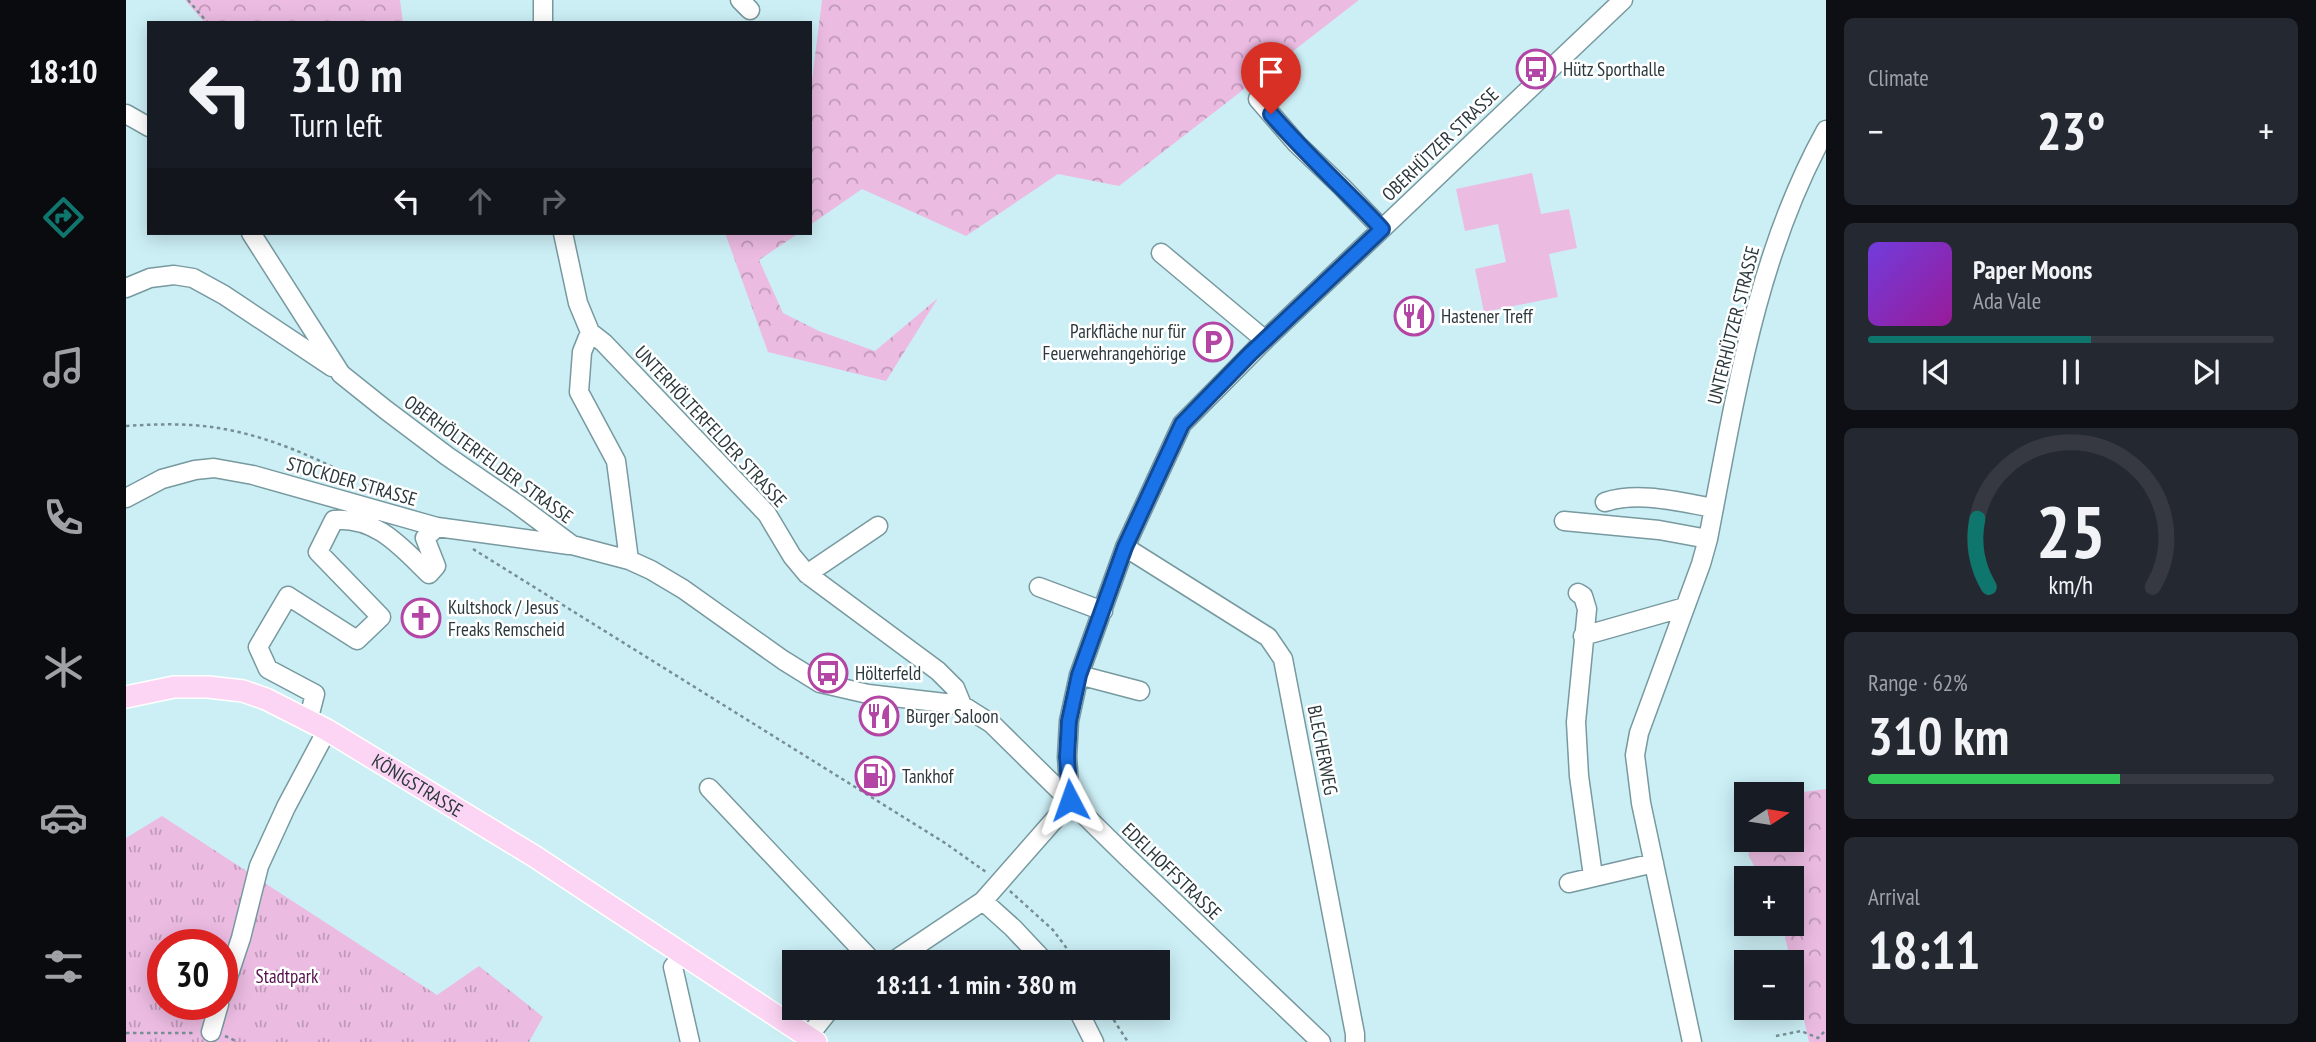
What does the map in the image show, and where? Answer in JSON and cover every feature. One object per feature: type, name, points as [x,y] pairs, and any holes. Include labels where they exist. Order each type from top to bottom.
[{"type":"main road","name":"KÖNIGSTRASSE","points":[[126,697],[174,687],[220,688],[243,691],[266,699],[318,726],[534,856],[812,1039]]},
{"type":"street","points":[[543,0],[544,21]]},
{"type":"street","name":"OBERHÜTZER STRASSE","points":[[1070,800],[1067,757],[1069,721],[1079,675],[1125,547],[1182,424],[1265,340],[1623,0]]},
{"type":"street","points":[[1258,99],[1297,144],[1382,229]]},
{"type":"street","points":[[126,114],[147,126]]},
{"type":"street","name":"UNTERHÜTZER STRASSE","points":[[1692,1042],[1641,803],[1635,755],[1645,710],[1685,607],[1707,539],[1754,313],[1772,251],[1793,194],[1826,130]]},
{"type":"street","name":"OBERHÖLTERFELDER STRASSE","points":[[252,235],[341,374],[437,449],[572,545],[629,560],[651,570],[820,683],[868,694],[962,705]]},
{"type":"street","name":"UNTERHÖLTERFELDER STRASSE","points":[[563,235],[578,303],[590,332],[604,342],[759,504],[792,556],[807,574],[938,671],[956,688],[962,705]]},
{"type":"street","points":[[1161,253],[1265,340]]},
{"type":"street","points":[[126,288],[150,278],[174,275],[193,278],[224,295],[341,374]]},
{"type":"street","points":[[590,332],[582,352],[579,393],[616,461],[629,560]]},
{"type":"street","name":"STOCKDER STRASSE","points":[[126,498],[162,479],[188,471],[214,468],[253,475],[437,527],[572,545]]},
{"type":"street","points":[[1605,502],[1629,497],[1714,508]]},
{"type":"street","points":[[238,947],[259,866],[318,726],[315,694],[268,669],[258,647],[288,596],[357,640],[381,617],[318,552],[334,520],[349,519],[388,535],[429,574],[436,566],[425,538],[437,527]]},
{"type":"street","points":[[1564,521],[1659,530],[1707,539]]},
{"type":"street","points":[[807,574],[878,526]]},
{"type":"street","name":"BLECHERWEG","points":[[1125,547],[1268,637],[1283,659],[1355,1042]]},
{"type":"street","points":[[1039,587],[1102,611]]},
{"type":"street","points":[[1578,593],[1583,596],[1587,609],[1576,722],[1579,776],[1593,876]]},
{"type":"street","points":[[1583,636],[1685,607]]},
{"type":"street","points":[[1079,675],[1140,691]]},
{"type":"street","name":"EDELHOFFSTRASSE","points":[[962,705],[992,724],[1321,1042]]},
{"type":"street","points":[[709,788],[862,950]]},
{"type":"street","points":[[910,950],[983,901],[1070,800]]},
{"type":"street","points":[[1569,883],[1654,863]]},
{"type":"street","points":[[983,901],[1034,950]]},
{"type":"street","points":[[684,954],[673,967],[690,1042]]},
{"type":"street","points":[[211,1032],[214,1020]]},
{"type":"street","points":[[812,1039],[824,1020]]},
{"type":"street","points":[[1083,1020],[1094,1042]]},
{"type":"path","points":[[188,0],[206,21]]},
{"type":"path","points":[[126,426],[160,424],[207,427],[248,434],[308,456],[385,494]]},
{"type":"path","points":[[468,546],[945,843],[999,881],[1053,930],[1068,950]]},
{"type":"path","points":[[1114,1020],[1128,1042]]},
{"type":"path","points":[[1776,1036],[1801,1031],[1818,1038],[1826,1030]]},
{"type":"path","points":[[126,1033],[211,1032],[238,1042]]},
{"type":"green space","points":[[185,0],[400,0],[403,21],[203,21]]},
{"type":"green space","points":[[822,0],[1359,0],[1119,186],[1058,174],[966,236],[862,189],[812,224],[812,80]]},
{"type":"green space","points":[[1532,173],[1541,214],[1569,209],[1577,248],[1549,254],[1558,297],[1484,312],[1475,269],[1506,262],[1498,224],[1465,231],[1456,189]]},
{"type":"green space","points":[[726,235],[796,235],[759,260],[783,313],[819,331],[875,351],[938,298],[886,381],[768,352]]},
{"type":"green space","points":[[1826,789],[1826,1042],[1809,1042],[1804,1020],[1804,950],[1788,950],[1785,936],[1804,936],[1804,866],[1754,866],[1748,854],[1804,852],[1804,792]]},
{"type":"green space","name":"Stadtpark","points":[[162,816],[437,995],[479,966],[543,1017],[529,1042],[126,1042],[126,838]]},
{"type":"place","name":"Hütz Sporthalle","points":[[1536,69]]},
{"type":"place","name":"Hastener Treff","points":[[1414,316]]},
{"type":"place","name":"Parkfläche nur für Feuerwehrangehörige","points":[[1213,342]]},
{"type":"place","name":"Kultshock / Jesus Freaks Remscheid","points":[[421,618]]},
{"type":"place","name":"Hölterfeld","points":[[828,673]]},
{"type":"place","name":"Burger Saloon","points":[[879,716]]},
{"type":"place","name":"Tankhof","points":[[875,776]]},
{"type":"route","points":[[1070,800],[1067,757],[1069,721],[1079,675],[1125,547],[1182,424],[1250,354],[1382,229],[1297,144],[1271,114]]}]
